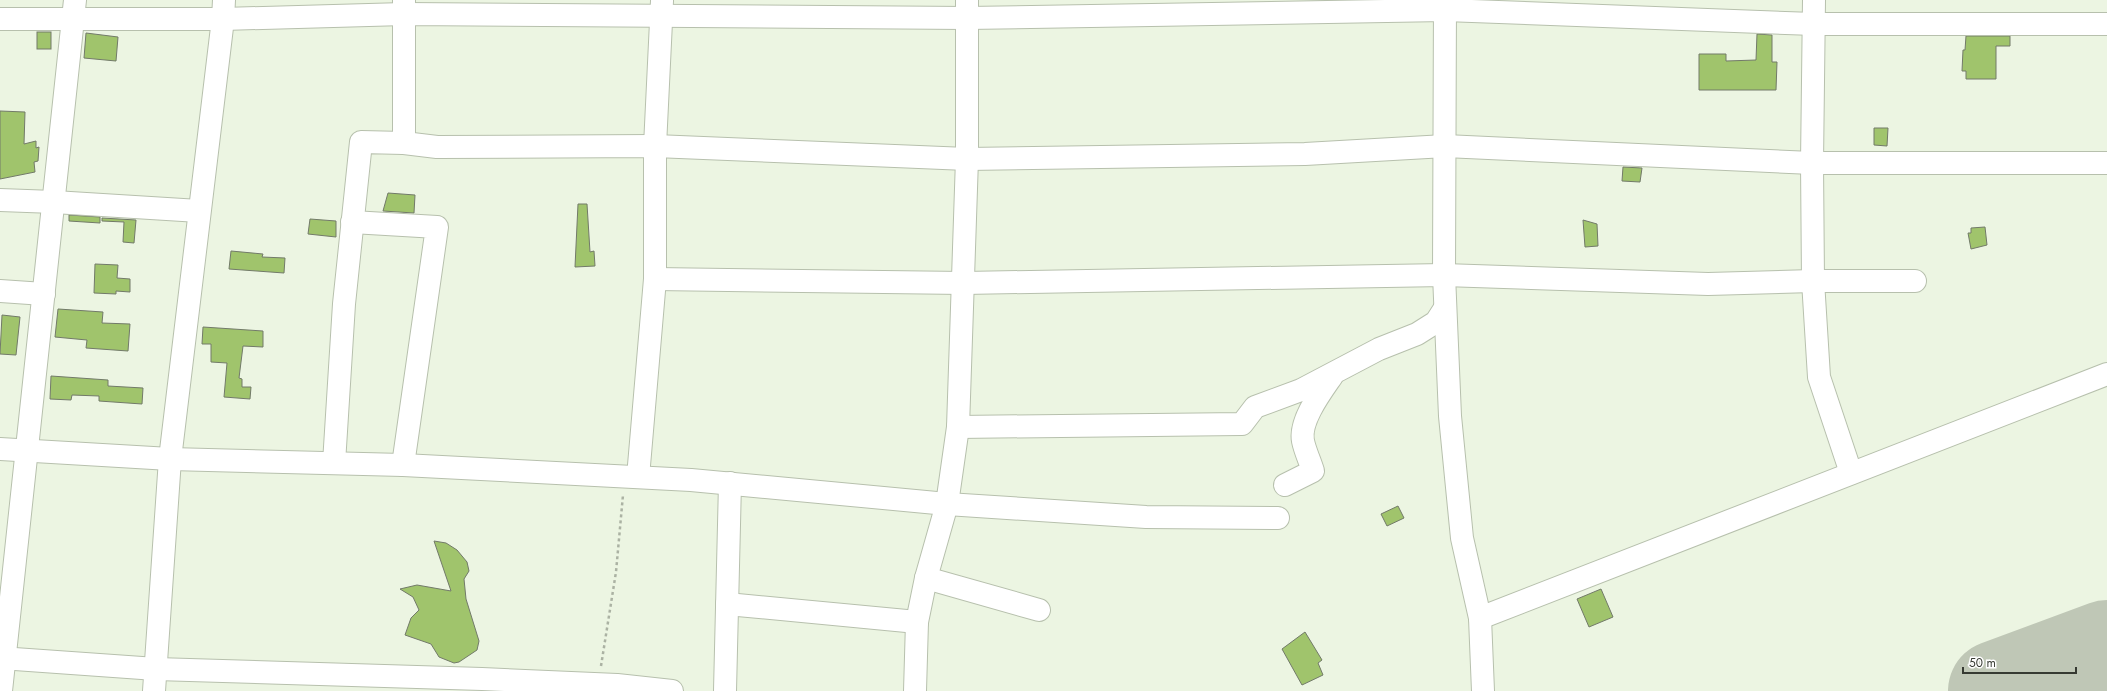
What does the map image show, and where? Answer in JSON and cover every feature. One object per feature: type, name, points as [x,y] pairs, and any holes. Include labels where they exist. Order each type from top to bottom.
[{"type":"street","points":[[1814,0],[1812,163],[1813,281],[1819,378],[1851,473]]},
{"type":"street","points":[[1445,5],[1444,275],[1450,416],[1462,538],[1480,618],[1484,691]]},
{"type":"street","points":[[0,18],[74,10],[223,10],[404,7],[967,9],[1445,5],[1814,24],[2107,24]]},
{"type":"street","points":[[404,7],[404,143]]},
{"type":"street","points":[[632,477],[655,279],[655,146],[662,8]]},
{"type":"street","points":[[915,691],[917,622],[926,578],[947,504],[958,427],[967,159],[967,9]]},
{"type":"street","points":[[1,691],[2,658],[27,450],[74,10]]},
{"type":"street","points":[[154,691],[170,459],[223,10]]},
{"type":"street","points":[[334,463],[344,304],[361,142],[404,143],[437,148],[655,146],[967,159],[1305,154],[1445,146],[1812,163],[2107,163]]},
{"type":"street","points":[[0,200],[199,211]]},
{"type":"street","points":[[352,222],[437,227],[403,465]]},
{"type":"street","points":[[655,279],[964,283],[1444,275],[1708,284],[1813,281],[1915,281]]},
{"type":"street","points":[[0,291],[44,294]]},
{"type":"street","points":[[958,427],[1242,424],[1255,406],[1301,390],[1334,374],[1378,349],[1417,334],[1436,322],[1445,308]]},
{"type":"street","points":[[1285,485],[1313,471],[1302,440],[1306,418],[1314,401],[1334,374]]},
{"type":"street","points":[[1480,618],[2107,374]]},
{"type":"street","points":[[0,449],[170,459],[403,465],[632,477],[730,483],[947,504],[1146,517],[1278,518]]},
{"type":"street","points":[[725,691],[730,483]]},
{"type":"street","points":[[926,578],[1039,610]]},
{"type":"street","points":[[727,604],[917,622]]},
{"type":"street","points":[[2,658],[385,684],[598,684],[672,691]]},
{"type":"path","points":[[598,684],[632,477]]},
{"type":"building","points":[[37,32],[51,32],[51,49],[37,49]]},
{"type":"building","points":[[86,33],[118,37],[116,61],[84,58]]},
{"type":"building","points":[[1757,34],[1772,35],[1772,62],[1777,62],[1776,90],[1699,90],[1699,54],[1726,54],[1726,61],[1756,60]]},
{"type":"building","points":[[1966,36],[2010,36],[2010,46],[1996,46],[1996,79],[1966,79],[1966,71],[1962,71],[1963,50],[1965,50]]},
{"type":"building","points":[[0,111],[25,112],[24,144],[36,141],[36,148],[39,147],[38,161],[34,162],[35,172],[0,179]]},
{"type":"building","points":[[1874,128],[1888,128],[1887,146],[1874,145]]},
{"type":"building","points":[[1623,167],[1642,168],[1640,182],[1622,181]]},
{"type":"building","points":[[388,193],[415,195],[414,213],[383,211]]},
{"type":"building","points":[[578,204],[587,204],[590,252],[594,251],[595,266],[575,267]]},
{"type":"building","points":[[69,215],[100,217],[100,223],[69,221]]},
{"type":"building","points":[[102,218],[136,220],[134,243],[123,242],[124,222],[102,221]]},
{"type":"building","points":[[310,219],[336,221],[336,237],[308,234]]},
{"type":"building","points":[[1583,220],[1597,224],[1598,246],[1585,247]]},
{"type":"building","points":[[1985,227],[1987,245],[1971,249],[1968,233],[1971,233],[1971,228]]},
{"type":"building","points":[[231,251],[263,254],[262,257],[285,258],[284,273],[229,269]]},
{"type":"building","points":[[95,264],[118,265],[117,278],[130,279],[130,292],[116,291],[116,294],[94,293]]},
{"type":"building","points":[[58,309],[103,312],[102,323],[130,324],[128,351],[86,348],[87,340],[55,337]]},
{"type":"building","points":[[2,315],[20,317],[16,355],[0,354]]},
{"type":"building","points":[[203,327],[263,331],[263,347],[243,346],[239,378],[242,379],[242,387],[251,387],[250,399],[224,397],[227,363],[211,362],[211,344],[202,344]]},
{"type":"building","points":[[51,376],[108,380],[108,386],[143,388],[142,404],[99,401],[99,396],[72,395],[71,400],[50,399]]},
{"type":"building","points":[[1398,506],[1404,518],[1387,526],[1381,514]]},
{"type":"building","points":[[434,541],[446,543],[457,550],[467,562],[469,571],[464,579],[466,599],[479,641],[477,650],[459,662],[454,663],[439,657],[431,644],[405,635],[411,618],[419,610],[413,597],[400,589],[417,585],[451,591]]},
{"type":"building","points":[[1601,589],[1613,617],[1589,627],[1577,599]]},
{"type":"building","points":[[1305,632],[1322,660],[1318,663],[1323,675],[1302,685],[1282,649]]},
{"type":"runway","points":[[1999,691],[2107,651]]}]
